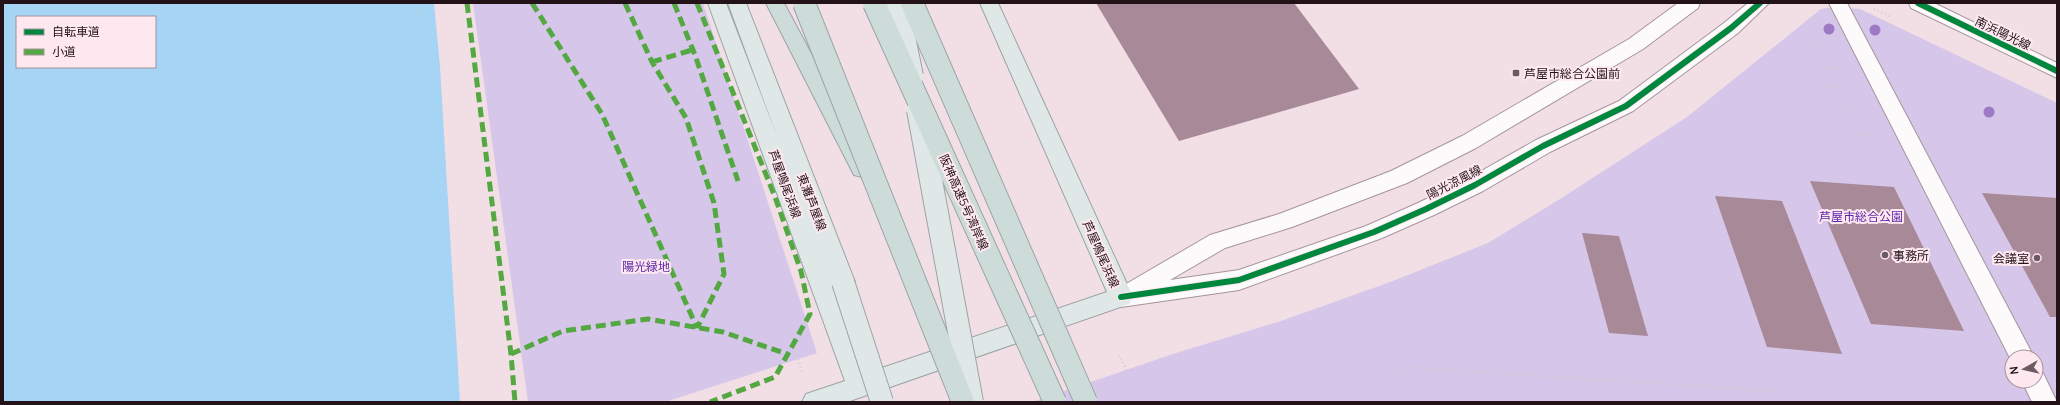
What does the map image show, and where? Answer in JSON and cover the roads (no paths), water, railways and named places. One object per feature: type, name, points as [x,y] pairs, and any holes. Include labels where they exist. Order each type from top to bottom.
[{"type":"highway","points":[[775,3],[901,245]]},
{"type":"highway","points":[[804,3],[963,402]]},
{"type":"highway","name":"阪神高速5号湾岸線","points":[[874,3],[1055,402]]},
{"type":"highway","points":[[912,3],[1086,402]]},
{"type":"main road","name":"芦屋鳴尾浜線","points":[[717,3],[860,387]]},
{"type":"main road","name":"東灘芦屋線","points":[[737,3],[843,282],[882,402]]},
{"type":"main road","points":[[897,3],[916,96],[972,402]]},
{"type":"main road","name":"芦屋鳴尾浜線","points":[[815,402],[1121,297],[989,3]]},
{"type":"street","points":[[1121,297],[1218,241],[1284,221],[1399,177],[1469,142],[1557,92],[1636,44],[1691,3]]},
{"type":"street","name":"陽光涼風線","points":[[1121,297],[1239,280],[1374,232],[1420,212],[1476,184],[1543,146],[1626,106],[1732,28],[1760,3]]},
{"type":"street","points":[[1838,3],[2018,349]]},
{"type":"street","name":"南浜陽光線","points":[[1918,3],[2057,72]]},
{"type":"street","points":[[2038,389],[2045,402]]},
{"type":"water","points":[[3,3],[434,3],[440,67],[460,402],[3,402]]},
{"type":"place","name":"芦屋市総合公園前","points":[[1516,73]]},
{"type":"place","name":"事務所","points":[[1885,255]]},
{"type":"place","name":"会議室","points":[[2037,258]]},
{"type":"park label","name":"芦屋市総合公園","points":[[1861,216]]},
{"type":"park label","name":"陽光緑地","points":[[646,266]]}]
